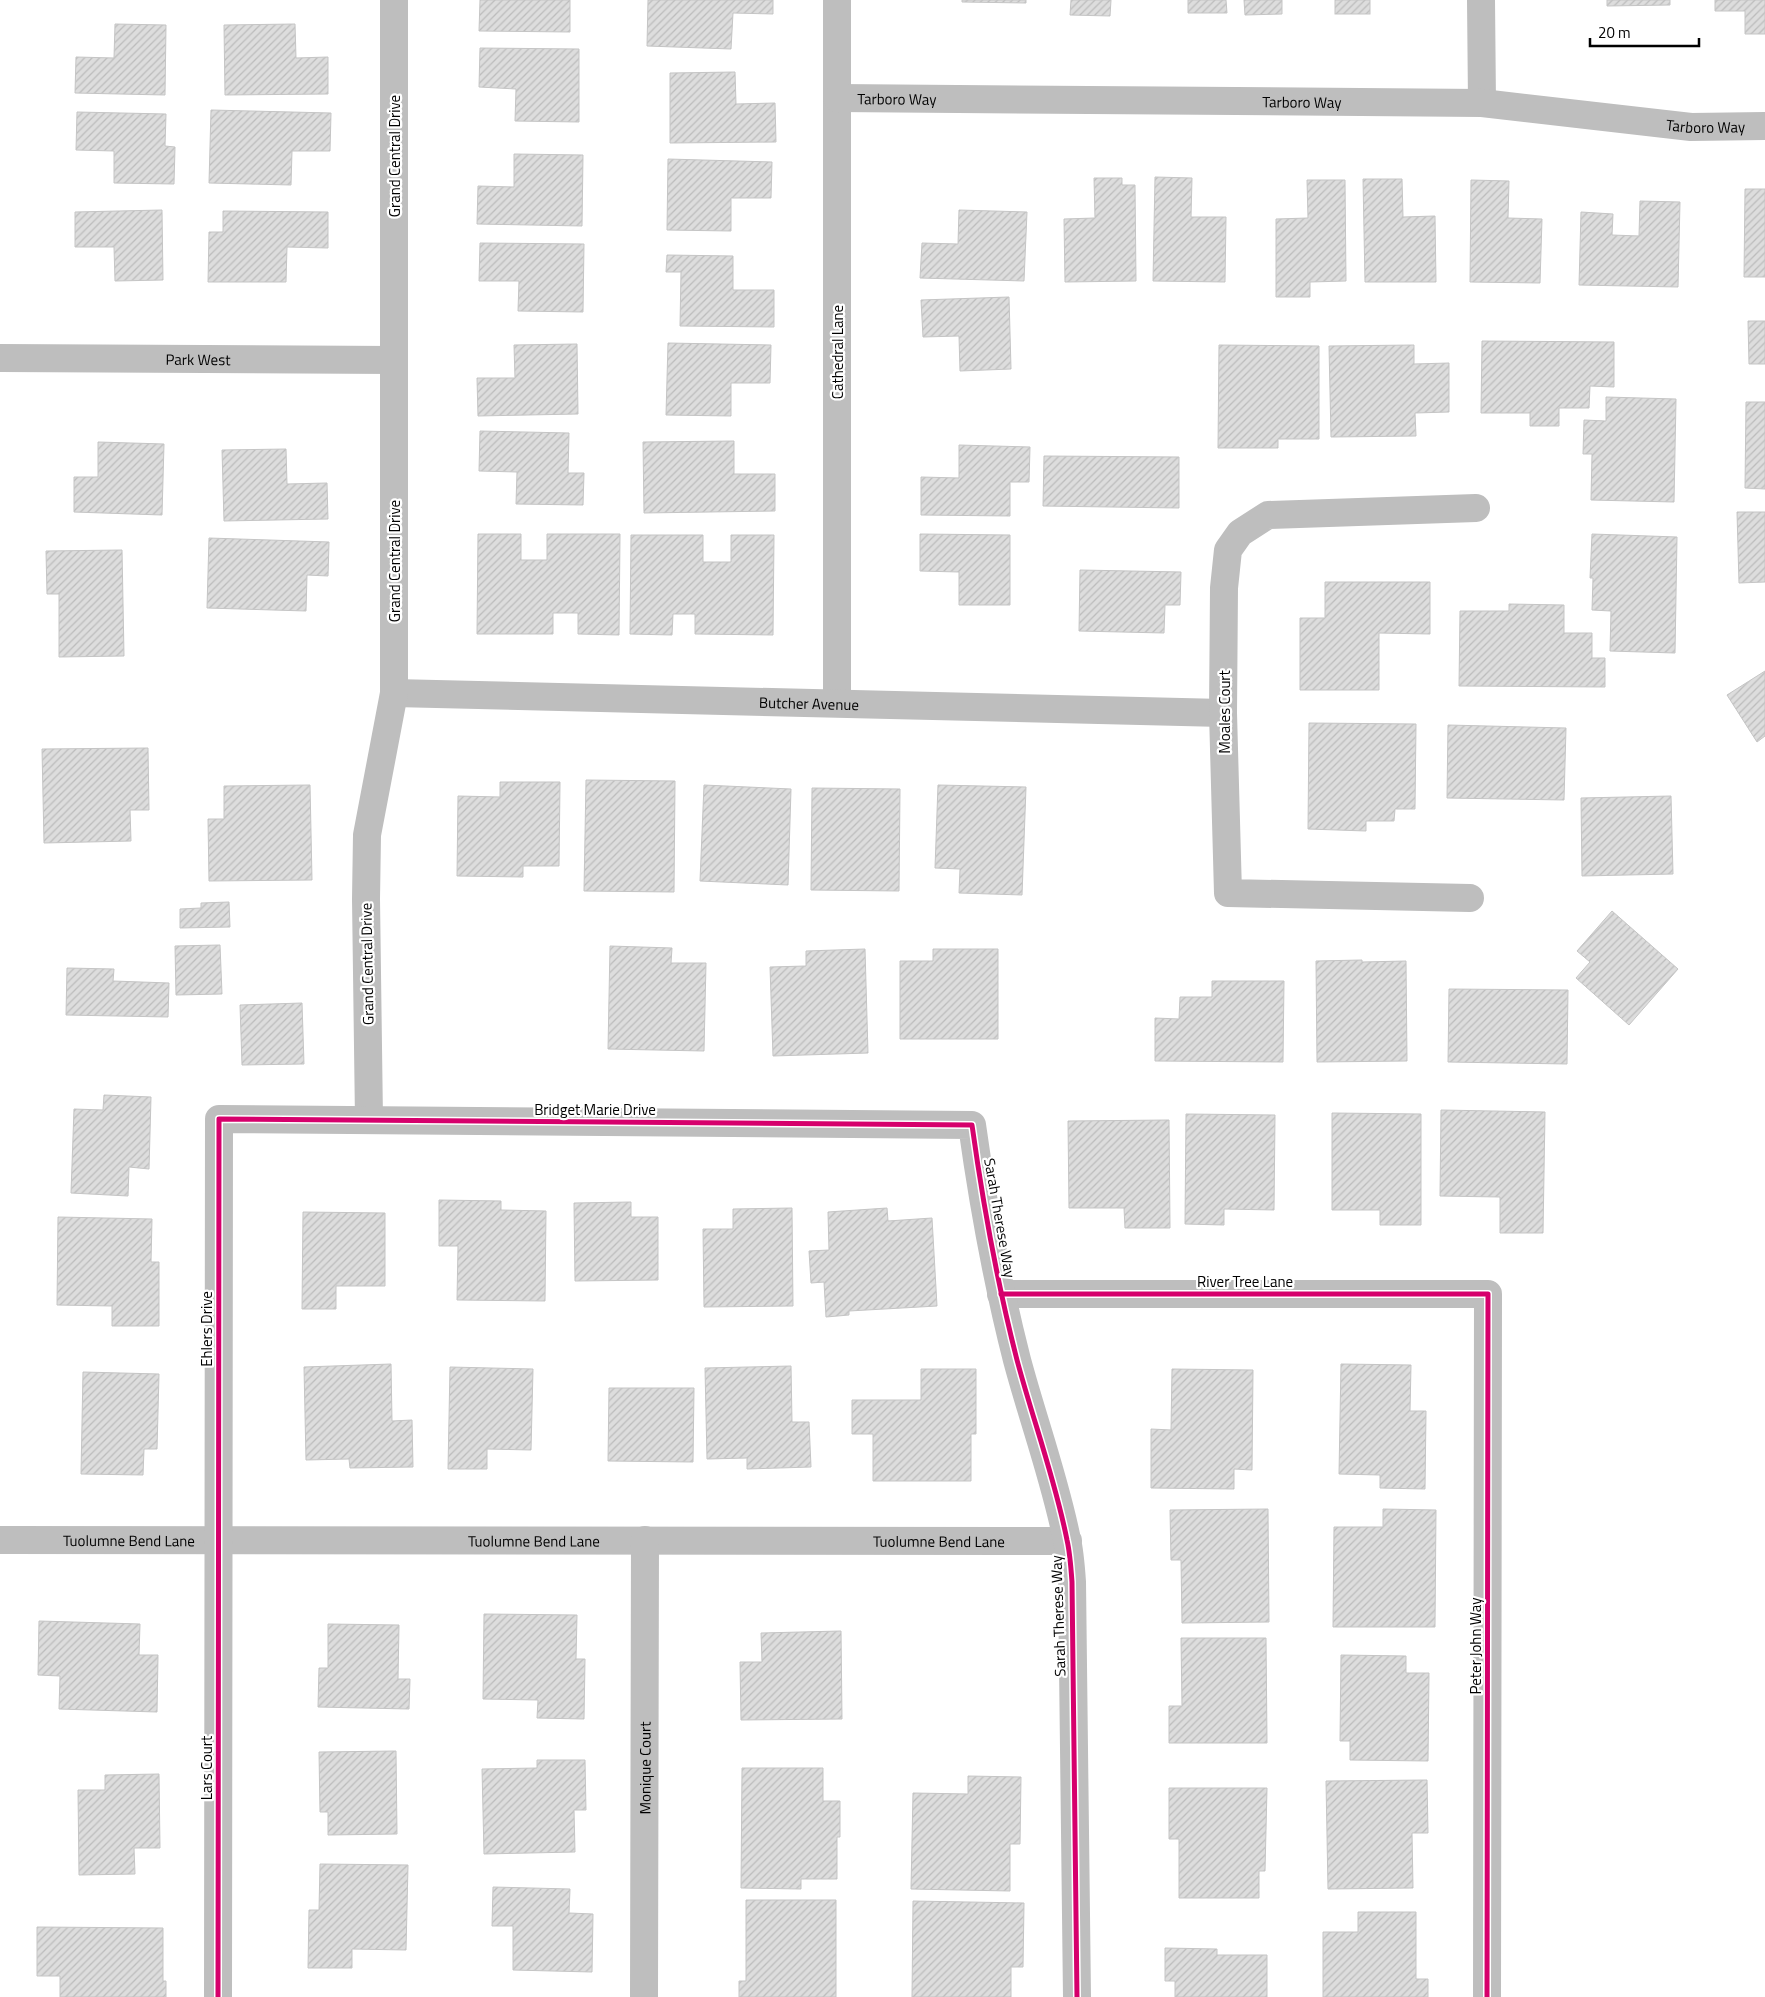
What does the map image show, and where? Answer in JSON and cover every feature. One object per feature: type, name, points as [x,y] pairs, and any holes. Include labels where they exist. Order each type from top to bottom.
[{"type":"street","name":"Grand Central Drive","points":[[369,1120],[367,835],[394,694],[394,0]]},
{"type":"street","name":"Cathedral Lane","points":[[837,0],[837,703]]},
{"type":"street","points":[[1481,0],[1482,103]]},
{"type":"street","name":"Tarboro Way","points":[[837,98],[1482,103],[1691,127],[1765,126]]},
{"type":"street","name":"Park West","points":[[0,358],[394,360]]},
{"type":"street","name":"Moales Court","points":[[1470,898],[1228,893],[1223,713],[1224,588],[1228,550],[1240,533],[1268,515],[1476,508]]},
{"type":"street","name":"Butcher Avenue","points":[[394,694],[1223,713]]},
{"type":"street","name":"Bridget Marie Drive","points":[[219,1119],[972,1124]]},
{"type":"street","name":"Ehlers Drive","points":[[219,1119],[219,1540]]},
{"type":"street","name":"Sarah Therese Way","points":[[972,1124],[982,1193],[1001,1294],[1068,1541],[1072,1582],[1077,1997]]},
{"type":"street","name":"River Tree Lane","points":[[1001,1294],[1488,1294]]},
{"type":"street","name":"Peter John Way","points":[[1487,1997],[1488,1294]]},
{"type":"street","name":"Tuolumne Bend Lane","points":[[0,1540],[1068,1541]]},
{"type":"street","name":"Lars Court","points":[[218,1997],[219,1540]]},
{"type":"street","name":"Monique Court","points":[[644,1540],[644,1997]]},
{"type":"building","points":[[480,0],[570,0],[570,32],[479,31]]},
{"type":"building","points":[[648,0],[773,0],[773,14],[733,13],[731,49],[647,46]]},
{"type":"building","points":[[962,0],[1026,0],[1026,3],[962,2]]},
{"type":"building","points":[[1071,0],[1111,0],[1110,16],[1070,15]]},
{"type":"building","points":[[1188,0],[1226,0],[1227,13],[1188,13]]},
{"type":"building","points":[[1244,0],[1282,0],[1282,14],[1245,15]]},
{"type":"building","points":[[1335,0],[1370,0],[1370,14],[1335,14]]},
{"type":"building","points":[[1607,0],[1670,0],[1670,5],[1607,6]]},
{"type":"building","points":[[1715,0],[1765,0],[1765,34],[1745,34],[1745,11],[1715,11]]},
{"type":"building","points":[[115,24],[166,25],[165,95],[75,93],[76,57],[114,58]]},
{"type":"building","points":[[295,24],[296,58],[328,57],[328,94],[225,95],[224,25]]},
{"type":"building","points":[[480,48],[579,49],[579,122],[515,121],[516,89],[479,87]]},
{"type":"building","points":[[735,72],[736,104],[775,103],[776,142],[670,143],[670,73]]},
{"type":"building","points":[[211,110],[331,113],[330,151],[292,151],[291,185],[209,183]]},
{"type":"building","points":[[77,112],[166,114],[165,146],[175,147],[174,184],[114,183],[114,151],[76,150]]},
{"type":"building","points":[[514,154],[583,155],[582,226],[477,224],[478,186],[514,187]]},
{"type":"building","points":[[668,159],[772,162],[771,198],[731,198],[731,231],[667,230]]},
{"type":"building","points":[[1155,177],[1192,178],[1191,217],[1226,217],[1225,282],[1153,281]]},
{"type":"building","points":[[1094,178],[1122,178],[1122,185],[1135,185],[1136,281],[1065,282],[1064,219],[1095,218]]},
{"type":"building","points":[[1363,179],[1402,179],[1403,217],[1435,216],[1436,282],[1365,282]]},
{"type":"building","points":[[1307,180],[1345,180],[1346,281],[1310,282],[1310,297],[1276,297],[1276,219],[1308,218]]},
{"type":"building","points":[[1471,180],[1509,181],[1508,218],[1542,219],[1540,283],[1470,282]]},
{"type":"building","points":[[1745,189],[1765,189],[1765,277],[1744,277]]},
{"type":"building","points":[[1640,201],[1680,202],[1678,287],[1579,285],[1581,212],[1613,214],[1612,235],[1639,236]]},
{"type":"building","points":[[162,210],[163,280],[115,281],[114,247],[75,247],[75,212]]},
{"type":"building","points":[[959,210],[1027,212],[1024,281],[920,278],[922,243],[958,244]]},
{"type":"building","points":[[223,211],[328,212],[328,248],[287,247],[286,282],[208,282],[209,232],[223,232]]},
{"type":"building","points":[[480,243],[584,244],[583,312],[518,311],[519,281],[479,281]]},
{"type":"building","points":[[667,255],[733,256],[733,290],[774,290],[774,327],[680,326],[681,272],[666,272]]},
{"type":"building","points":[[1009,297],[1011,369],[960,371],[959,336],[923,337],[921,300]]},
{"type":"building","points":[[1748,321],[1765,321],[1765,364],[1749,364]]},
{"type":"building","points":[[1482,341],[1614,342],[1614,387],[1590,386],[1589,408],[1559,408],[1559,426],[1530,426],[1530,413],[1481,413]]},
{"type":"building","points":[[668,343],[771,345],[770,383],[731,383],[731,416],[666,415]]},
{"type":"building","points":[[577,344],[578,414],[478,416],[477,378],[515,378],[514,345]]},
{"type":"building","points":[[1219,345],[1319,346],[1319,439],[1278,439],[1278,448],[1218,448]]},
{"type":"building","points":[[1414,345],[1414,364],[1449,363],[1449,412],[1415,413],[1416,436],[1331,437],[1329,346]]},
{"type":"building","points":[[1606,397],[1676,399],[1674,502],[1591,500],[1592,454],[1583,454],[1584,420],[1606,421]]},
{"type":"building","points":[[1746,402],[1765,402],[1765,489],[1745,488]]},
{"type":"building","points":[[480,431],[569,433],[568,473],[584,473],[583,505],[516,504],[517,472],[479,471]]},
{"type":"building","points":[[734,441],[734,474],[775,474],[775,511],[644,513],[643,442]]},
{"type":"building","points":[[98,442],[164,444],[162,515],[74,512],[74,477],[98,477]]},
{"type":"building","points":[[959,445],[1030,447],[1029,482],[1010,482],[1010,516],[921,515],[921,477],[959,478]]},
{"type":"building","points":[[286,449],[287,484],[327,483],[328,519],[224,521],[222,450]]},
{"type":"building","points":[[1044,456],[1179,457],[1179,508],[1043,506]]},
{"type":"building","points":[[1737,512],[1765,512],[1765,582],[1739,583]]},
{"type":"building","points":[[478,534],[521,534],[521,560],[547,560],[547,534],[620,534],[619,635],[578,634],[578,613],[553,613],[553,634],[477,634]]},
{"type":"building","points":[[920,534],[1010,535],[1010,605],[959,605],[959,572],[920,571]]},
{"type":"building","points":[[1592,534],[1677,537],[1675,653],[1610,651],[1611,611],[1592,610],[1593,578],[1590,578]]},
{"type":"building","points":[[631,535],[703,535],[703,562],[731,562],[731,535],[774,535],[773,635],[695,634],[695,614],[673,614],[672,635],[630,634]]},
{"type":"building","points":[[209,538],[329,542],[328,576],[307,575],[306,611],[207,608]]},
{"type":"building","points":[[122,550],[124,656],[59,657],[59,594],[47,594],[46,551]]},
{"type":"building","points":[[1080,570],[1181,572],[1180,605],[1165,605],[1164,633],[1079,631]]},
{"type":"building","points":[[1325,582],[1430,582],[1430,634],[1379,633],[1379,690],[1300,690],[1300,618],[1325,618]]},
{"type":"building","points":[[1509,604],[1564,605],[1564,633],[1592,633],[1592,658],[1605,658],[1605,687],[1459,686],[1460,611],[1509,611]]},
{"type":"building","points":[[1765,671],[1765,736],[1757,742],[1727,695]]},
{"type":"building","points":[[1309,723],[1416,724],[1415,809],[1395,809],[1394,821],[1366,821],[1366,831],[1308,829]]},
{"type":"building","points":[[1448,725],[1566,728],[1564,800],[1447,798]]},
{"type":"building","points":[[148,748],[149,810],[130,810],[131,841],[44,843],[42,749]]},
{"type":"building","points":[[586,780],[675,781],[674,892],[584,891]]},
{"type":"building","points":[[500,782],[560,782],[559,866],[523,866],[523,877],[457,876],[458,796],[500,797]]},
{"type":"building","points":[[310,785],[312,880],[209,881],[208,819],[224,819],[224,786]]},
{"type":"building","points":[[704,785],[791,789],[788,885],[700,881]]},
{"type":"building","points":[[938,785],[1026,787],[1022,895],[959,893],[960,869],[935,868]]},
{"type":"building","points":[[812,788],[900,789],[899,891],[811,890]]},
{"type":"building","points":[[1671,796],[1673,874],[1582,876],[1581,798]]},
{"type":"building","points":[[229,902],[230,927],[180,928],[180,909],[201,908],[201,903]]},
{"type":"building","points":[[1612,911],[1678,969],[1629,1025],[1576,978],[1590,962],[1577,951]]},
{"type":"building","points":[[220,945],[222,994],[176,995],[175,946]]},
{"type":"building","points":[[610,946],[672,948],[671,963],[706,963],[704,1051],[608,1049]]},
{"type":"building","points":[[865,949],[868,1053],[773,1056],[770,967],[806,966],[806,951]]},
{"type":"building","points":[[933,949],[998,949],[998,1039],[900,1039],[900,961],[933,961]]},
{"type":"building","points":[[1362,960],[1362,962],[1406,961],[1407,1061],[1317,1062],[1316,961]]},
{"type":"building","points":[[67,968],[114,969],[113,981],[169,983],[168,1017],[66,1015]]},
{"type":"building","points":[[1212,981],[1284,981],[1283,1062],[1155,1061],[1155,1018],[1179,1019],[1180,997],[1212,997]]},
{"type":"building","points":[[1449,989],[1568,990],[1567,1064],[1448,1062]]},
{"type":"building","points":[[302,1003],[304,1064],[242,1065],[240,1005]]},
{"type":"building","points":[[104,1095],[151,1097],[149,1169],[129,1167],[128,1196],[71,1193],[74,1109],[103,1110]]},
{"type":"building","points":[[1441,1110],[1545,1112],[1543,1233],[1500,1233],[1500,1197],[1440,1196]]},
{"type":"building","points":[[1332,1113],[1421,1114],[1421,1225],[1380,1225],[1380,1210],[1332,1210]]},
{"type":"building","points":[[1186,1114],[1275,1115],[1274,1210],[1224,1209],[1224,1225],[1185,1224]]},
{"type":"building","points":[[1169,1120],[1170,1228],[1125,1228],[1124,1208],[1069,1208],[1068,1121]]},
{"type":"building","points":[[439,1200],[501,1201],[501,1210],[546,1211],[545,1301],[457,1300],[458,1246],[439,1246]]},
{"type":"building","points":[[631,1202],[631,1217],[658,1217],[658,1280],[575,1281],[574,1203]]},
{"type":"building","points":[[792,1208],[793,1306],[704,1307],[703,1229],[733,1229],[733,1209]]},
{"type":"building","points":[[887,1208],[888,1221],[932,1218],[937,1306],[849,1311],[849,1315],[826,1317],[824,1282],[811,1283],[809,1251],[829,1250],[828,1212]]},
{"type":"building","points":[[303,1212],[385,1213],[385,1286],[336,1286],[336,1309],[302,1309]]},
{"type":"building","points":[[58,1217],[152,1219],[151,1262],[159,1262],[159,1326],[112,1326],[112,1306],[57,1305]]},
{"type":"building","points":[[391,1364],[392,1421],[412,1420],[413,1467],[350,1468],[349,1459],[306,1460],[304,1367]]},
{"type":"building","points":[[1341,1364],[1411,1365],[1410,1411],[1426,1411],[1425,1489],[1380,1488],[1380,1475],[1339,1474]]},
{"type":"building","points":[[791,1366],[792,1422],[809,1422],[811,1467],[747,1469],[747,1458],[707,1459],[705,1368]]},
{"type":"building","points":[[450,1367],[533,1369],[531,1450],[487,1449],[487,1469],[448,1469]]},
{"type":"building","points":[[921,1369],[976,1369],[976,1434],[971,1434],[971,1481],[873,1481],[873,1434],[852,1434],[852,1400],[921,1400]]},
{"type":"building","points":[[1172,1369],[1253,1370],[1252,1470],[1234,1469],[1234,1489],[1151,1488],[1151,1429],[1171,1430]]},
{"type":"building","points":[[83,1372],[159,1374],[157,1449],[144,1449],[143,1475],[81,1474]]},
{"type":"building","points":[[609,1388],[694,1388],[693,1462],[608,1461]]},
{"type":"building","points":[[1268,1509],[1269,1622],[1182,1623],[1181,1560],[1171,1560],[1170,1510]]},
{"type":"building","points":[[1383,1509],[1436,1510],[1435,1627],[1333,1627],[1334,1527],[1383,1527]]},
{"type":"building","points":[[484,1614],[577,1615],[576,1659],[585,1659],[584,1719],[537,1718],[538,1700],[483,1699]]},
{"type":"building","points":[[39,1621],[140,1624],[139,1655],[158,1655],[157,1712],[59,1709],[60,1676],[38,1675]]},
{"type":"building","points":[[328,1624],[399,1625],[398,1679],[410,1679],[409,1709],[318,1707],[319,1668],[328,1668]]},
{"type":"building","points":[[841,1631],[842,1719],[741,1720],[740,1662],[762,1662],[761,1633]]},
{"type":"building","points":[[1181,1638],[1266,1638],[1267,1743],[1169,1743],[1169,1706],[1182,1706]]},
{"type":"building","points":[[1341,1655],[1406,1656],[1406,1673],[1429,1673],[1428,1761],[1350,1760],[1350,1741],[1340,1741]]},
{"type":"building","points":[[396,1751],[397,1834],[328,1835],[328,1812],[320,1812],[319,1752]]},
{"type":"building","points":[[537,1760],[585,1760],[586,1810],[574,1810],[575,1852],[484,1854],[482,1769],[537,1768]]},
{"type":"building","points":[[742,1768],[823,1768],[823,1801],[840,1801],[840,1837],[837,1837],[837,1879],[801,1879],[801,1889],[741,1888]]},
{"type":"building","points":[[159,1774],[160,1848],[134,1848],[135,1874],[79,1875],[78,1790],[105,1790],[105,1775]]},
{"type":"building","points":[[968,1776],[1021,1777],[1020,1844],[1010,1844],[1010,1891],[911,1889],[913,1793],[968,1794]]},
{"type":"building","points":[[1427,1780],[1428,1833],[1412,1833],[1413,1888],[1328,1889],[1326,1781]]},
{"type":"building","points":[[1169,1788],[1267,1788],[1265,1871],[1259,1871],[1259,1898],[1179,1898],[1179,1839],[1169,1839]]},
{"type":"building","points":[[320,1864],[408,1865],[406,1950],[352,1949],[352,1968],[308,1968],[309,1910],[319,1910]]},
{"type":"building","points":[[493,1887],[570,1889],[569,1913],[593,1914],[592,1972],[513,1970],[513,1926],[492,1926]]},
{"type":"building","points":[[746,1900],[836,1900],[836,1997],[739,1997],[739,1981],[746,1981]]},
{"type":"building","points":[[913,1901],[1024,1903],[1023,1967],[1011,1967],[1011,1997],[912,1997]]},
{"type":"building","points":[[1358,1912],[1416,1912],[1416,1979],[1428,1979],[1428,1997],[1323,1997],[1323,1932],[1358,1932]]},
{"type":"building","points":[[37,1927],[163,1928],[163,1981],[166,1981],[166,1997],[60,1997],[60,1976],[37,1976]]},
{"type":"building","points":[[1165,1948],[1217,1949],[1217,1955],[1267,1955],[1267,1997],[1175,1997],[1175,1981],[1165,1981]]},
{"type":"cycle path","points":[[218,1997],[219,1119],[972,1125],[986,1214],[1003,1301],[1017,1360],[1062,1517],[1070,1555],[1072,1582],[1077,1997]]},
{"type":"cycle path","points":[[1001,1294],[1488,1294],[1487,1997]]}]
